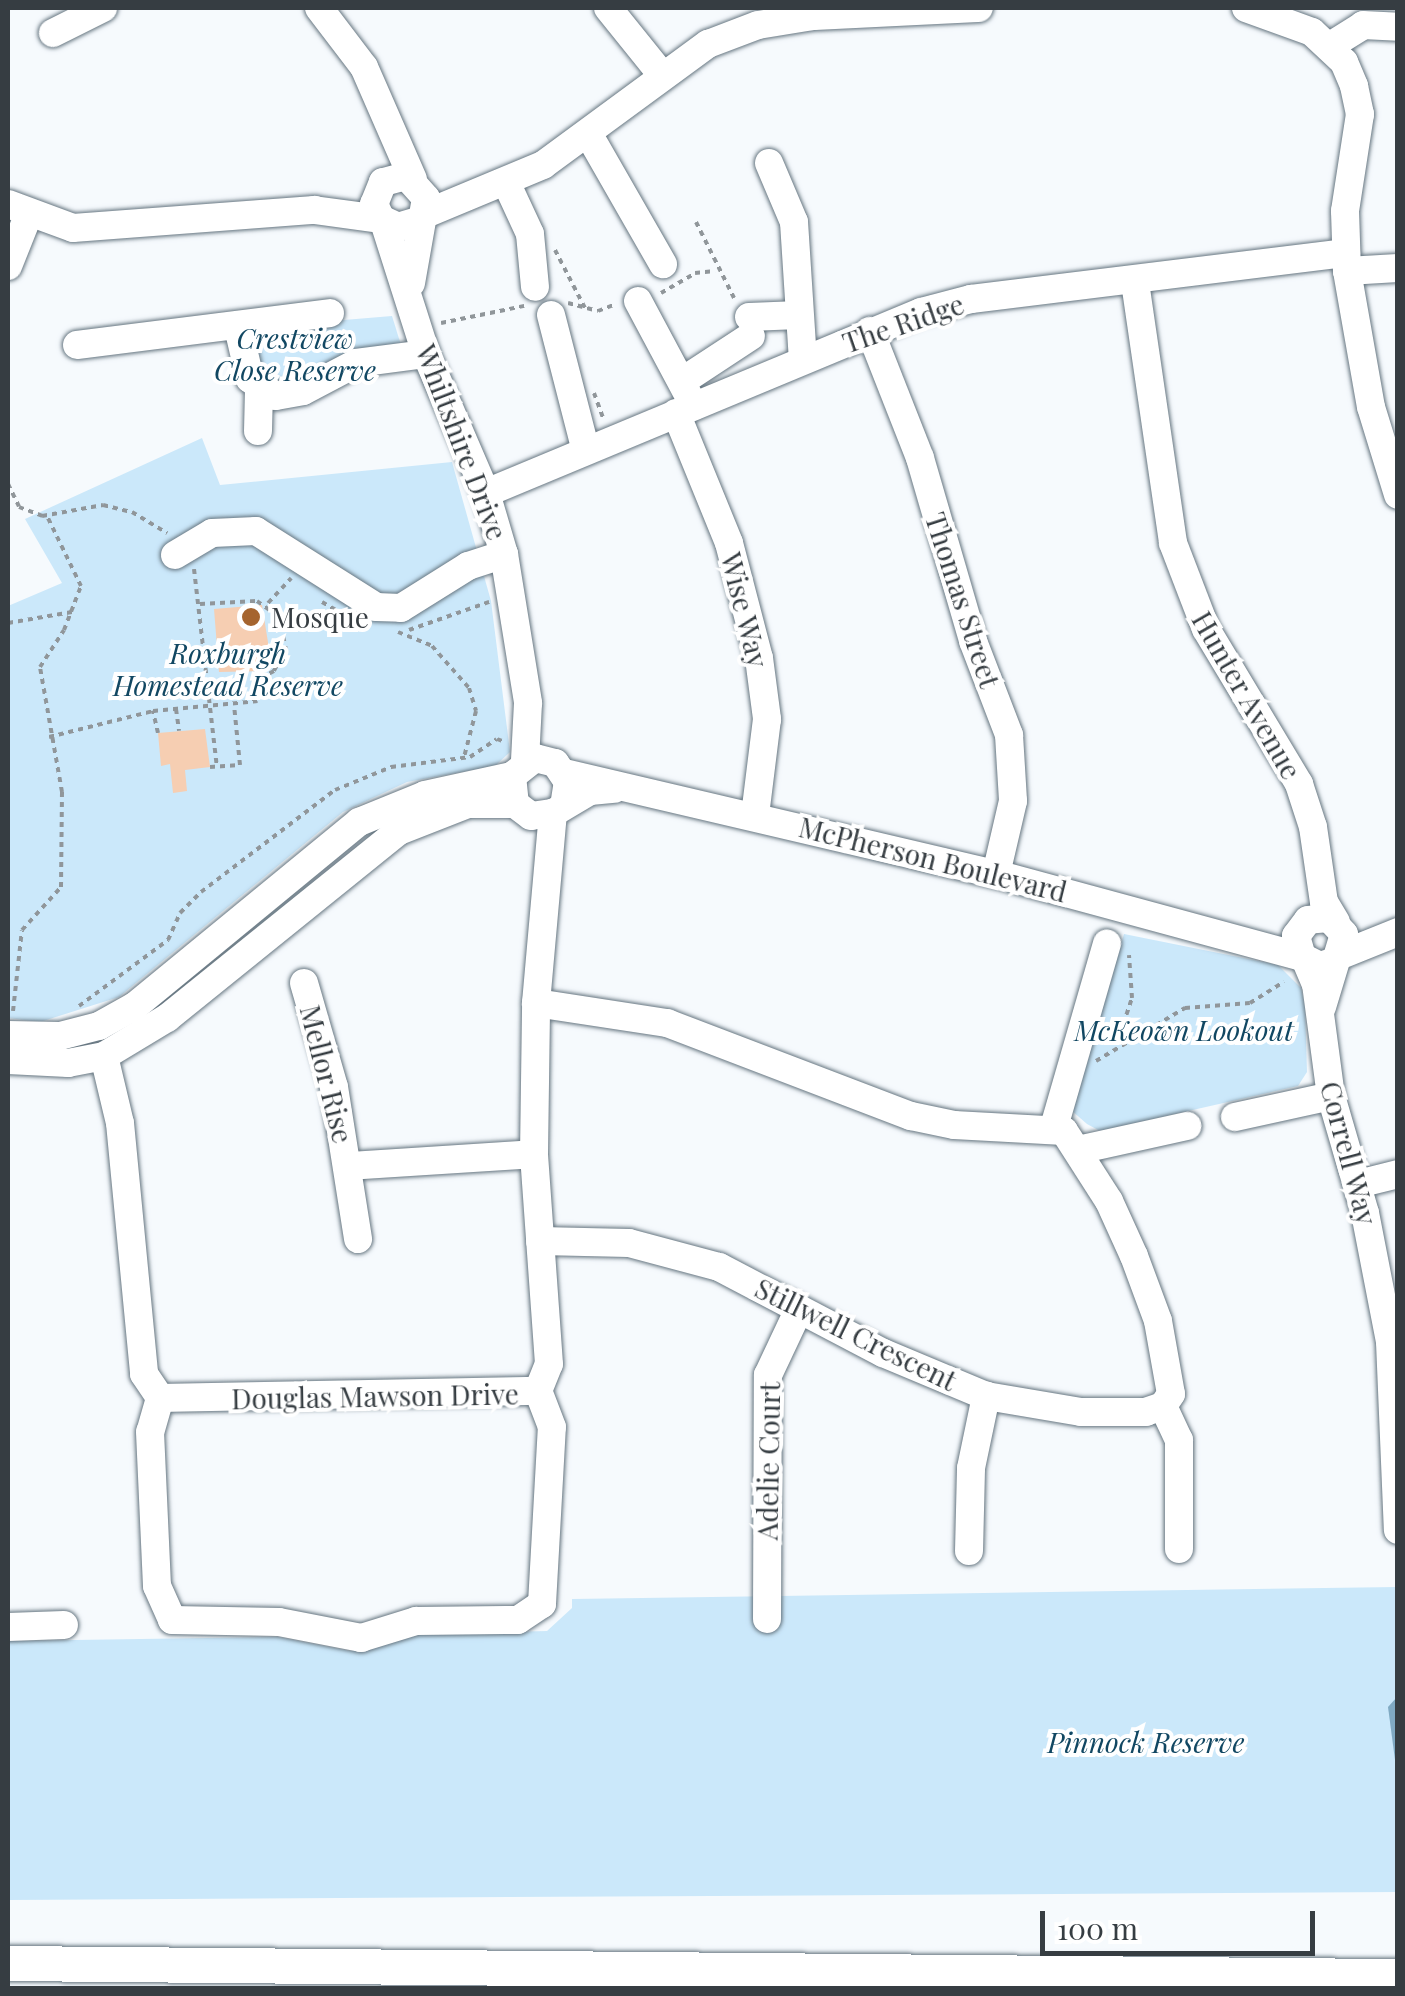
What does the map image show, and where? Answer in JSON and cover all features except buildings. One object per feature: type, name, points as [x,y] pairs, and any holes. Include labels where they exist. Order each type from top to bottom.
[{"type":"main road","points":[[8,1964],[1398,1976]]},
{"type":"street","points":[[53,33],[103,8]]},
{"type":"street","points":[[319,8],[364,67],[426,198],[420,218]]},
{"type":"street","points":[[608,8],[662,74]]},
{"type":"street","points":[[8,266],[18,210],[72,228],[122,229],[314,210],[405,227],[498,186],[589,135],[662,74],[708,44],[758,25],[813,16],[980,8]]},
{"type":"street","points":[[1246,8],[1290,22],[1337,54],[1360,114],[1345,211],[1346,262],[1371,407],[1398,494]]},
{"type":"street","points":[[1337,54],[1363,25],[1385,21]]},
{"type":"street","points":[[382,221],[374,204],[389,153],[385,114]]},
{"type":"street","points":[[589,135],[663,264]]},
{"type":"street","points":[[769,163],[794,222],[803,360]]},
{"type":"street","points":[[314,210],[397,176],[416,181],[498,186]]},
{"type":"street","points":[[498,186],[528,230],[535,288]]},
{"type":"street","name":"Whiltshire Drive","points":[[411,299],[420,218]]},
{"type":"street","name":"Whiltshire Drive","points":[[382,221],[411,299],[426,354],[486,493],[504,554],[538,783]]},
{"type":"street","name":"The Ridge","points":[[486,493],[586,451],[685,400],[971,299],[1346,262],[1398,268]]},
{"type":"street","name":"Hunter Avenue","points":[[1135,282],[1173,543],[1206,629],[1299,784],[1319,872],[1322,923]]},
{"type":"street","name":"Wise Way","points":[[638,301],[685,400],[759,658],[767,719],[755,815]]},
{"type":"street","points":[[77,346],[330,313]]},
{"type":"street","points":[[551,315],[586,451]]},
{"type":"street","points":[[685,400],[750,327],[799,315]]},
{"type":"street","points":[[238,327],[243,364],[260,390],[258,431]]},
{"type":"street","name":"Thomas Street","points":[[870,332],[920,458],[962,606],[1008,734],[1013,802],[996,874]]},
{"type":"street","points":[[260,390],[290,396],[356,362],[426,354]]},
{"type":"street","points":[[179,552],[212,533],[256,531],[376,607],[401,608],[468,566],[504,554]]},
{"type":"street","name":"McPherson Boulevard","points":[[8,1060],[68,1064],[104,1056],[167,1018],[399,831],[538,783]]},
{"type":"street","name":"McPherson Boulevard","points":[[11,1023],[60,1036],[99,1026],[135,1006],[359,822],[425,795],[538,783],[630,788],[755,815],[1235,935],[1320,966],[1398,931]]},
{"type":"street","name":"Douglas Mawson Drive","points":[[160,1398],[538,1391],[550,1364],[534,1154],[536,1003],[546,873],[538,783]]},
{"type":"street","name":"McPherson Boulevard","points":[[1235,935],[1322,923],[1398,931]]},
{"type":"street","name":"Correll Way","points":[[1321,1015],[1338,958],[1322,923],[1296,944],[1321,1015],[1331,1096],[1358,1184],[1390,1342],[1398,1530]]},
{"type":"street","points":[[1054,1127],[1064,1086],[1118,946]]},
{"type":"street","name":"Mellor Rise","points":[[304,983],[348,1166],[358,1239]]},
{"type":"street","points":[[536,1003],[681,1028],[911,1116],[954,1125],[1054,1127],[1078,1150],[1109,1201],[1158,1320],[1171,1376],[1163,1406],[1178,1440],[1179,1549]]},
{"type":"street","points":[[104,1056],[120,1123],[144,1374],[160,1398],[150,1432],[157,1586],[172,1620],[279,1622],[361,1638],[416,1621],[518,1620],[542,1604],[552,1427],[538,1391]]},
{"type":"street","points":[[1235,1117],[1331,1096]]},
{"type":"street","points":[[1078,1150],[1187,1126]]},
{"type":"street","name":"Mellor Rise","points":[[348,1166],[534,1154]]},
{"type":"street","points":[[1358,1184],[1398,1174]]},
{"type":"street","name":"Stillwell Crescent","points":[[540,1242],[629,1243],[678,1253],[986,1396],[1081,1412],[1163,1406]]},
{"type":"street","name":"Adelie Court","points":[[767,1620],[764,1415],[768,1375],[799,1309]]},
{"type":"street","points":[[970,1551],[972,1468],[986,1396]]},
{"type":"street","points":[[8,1627],[64,1625]]},
{"type":"path","points":[[696,222],[715,271],[750,327]]},
{"type":"path","points":[[528,230],[546,232],[586,308]]},
{"type":"path","points":[[8,484],[19,507],[46,516],[103,505],[151,522],[199,580],[213,767],[240,765],[234,704]]},
{"type":"path","points":[[11,1023],[22,930],[61,886],[62,792],[49,737],[40,667],[72,612],[79,576],[46,516]]},
{"type":"path","points":[[200,604],[268,604],[290,578]]},
{"type":"path","points":[[259,679],[282,661],[288,638],[268,604]]},
{"type":"path","points":[[8,623],[72,612]]},
{"type":"path","points":[[394,631],[432,646],[469,688],[476,712],[464,757]]},
{"type":"path","points":[[49,737],[153,711],[258,702]]},
{"type":"path","points":[[176,709],[179,731]]},
{"type":"path","points":[[153,711],[158,734]]},
{"type":"path","points":[[65,1010],[125,976],[168,940],[180,913],[201,892],[335,790],[418,760],[464,757],[497,739],[538,783]]},
{"type":"path","points":[[1114,1047],[1132,998],[1118,946]]},
{"type":"path","points":[[1064,1086],[1114,1047],[1185,1008],[1250,1003],[1284,982]]},
{"type":"path","points":[[11,1023],[28,1012]]},
{"type":"green space","name":"Crestview Close Reserve","points":[[392,316],[401,345],[285,386],[264,373],[257,359],[258,336],[272,326]]},
{"type":"green space","name":"Roxburgh Homestead Reserve","points":[[202,438],[220,485],[452,462],[491,601],[510,752],[495,766],[407,782],[343,812],[119,997],[40,1022],[8,1018],[8,606],[62,583],[25,519]]},
{"type":"green space","name":"McKeown Lookout","points":[[1124,934],[1278,965],[1301,988],[1305,1007],[1307,1072],[1298,1086],[1100,1131],[1087,1124],[1071,1110]]},
{"type":"green space","name":"Pinnock Reserve","points":[[1397,1587],[1397,1892],[8,1900],[8,1641],[278,1637],[350,1651],[406,1635],[547,1631],[572,1608],[572,1599]]},
{"type":"shaded area","points":[[1397,1697],[1397,1775],[1388,1707]]},
{"type":"place","name":"Mosque","points":[[251,617]]}]
